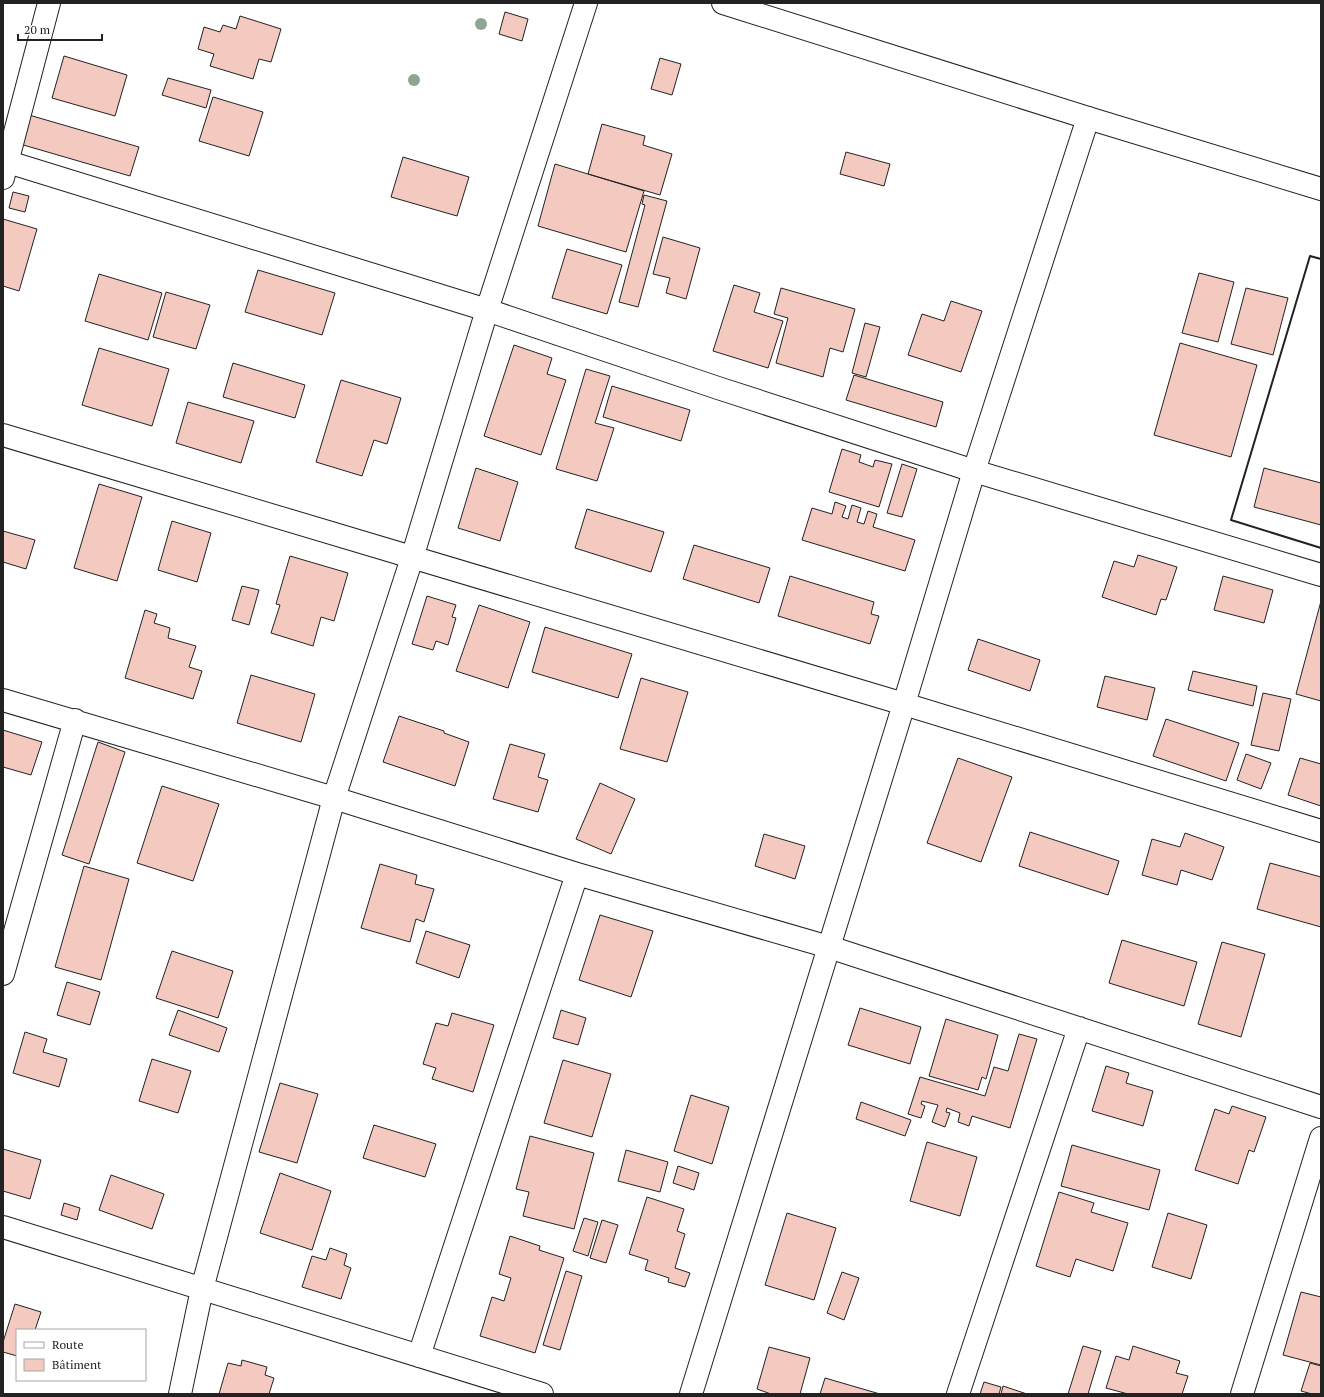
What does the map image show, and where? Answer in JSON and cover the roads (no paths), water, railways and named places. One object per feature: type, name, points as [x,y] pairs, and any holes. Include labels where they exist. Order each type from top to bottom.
[{"type":"street","points":[[49,3],[5,166],[487,310],[718,388],[974,471],[1321,575]]},
{"type":"street","points":[[180,1394],[202,1289],[334,798],[412,558],[487,310],[586,3]]},
{"type":"street","points":[[723,3],[1088,118],[1321,189]]},
{"type":"street","points":[[691,1394],[904,704],[974,471],[1088,118]]},
{"type":"street","points":[[3,436],[904,704],[1321,831]]},
{"type":"street","points":[[3,700],[75,720],[180,754],[334,798],[577,874],[829,947],[1321,1107]]},
{"type":"street","points":[[3,974],[75,720]]},
{"type":"street","points":[[420,1356],[577,874]]},
{"type":"street","points":[[958,1394],[1079,1028]]},
{"type":"street","points":[[1242,1394],[1321,1138]]},
{"type":"street","points":[[3,1227],[542,1394]]}]
